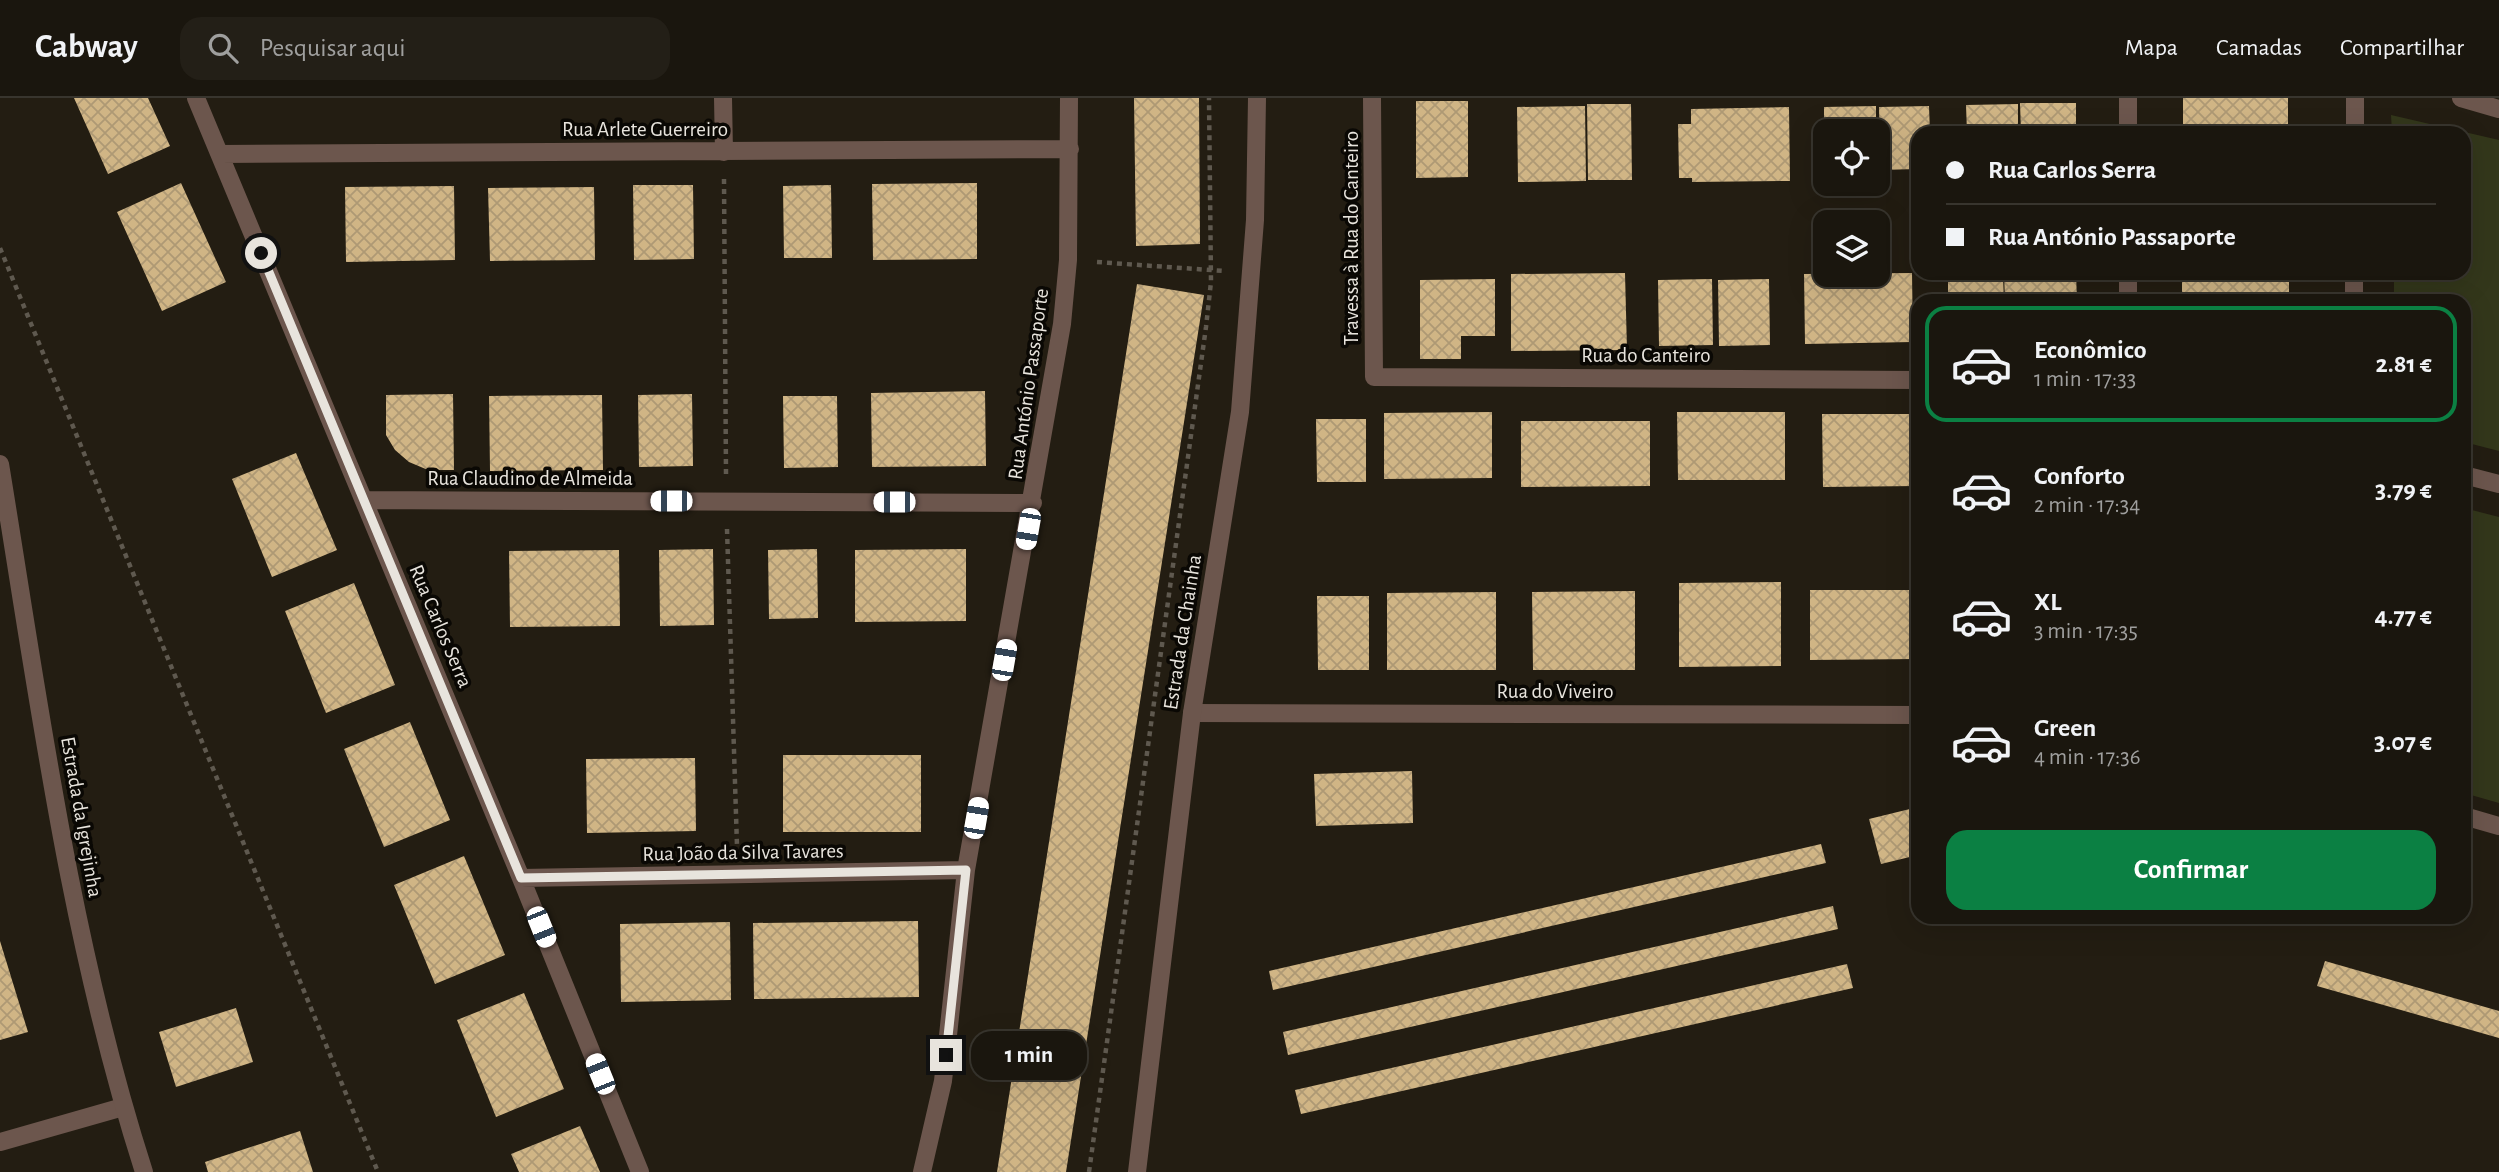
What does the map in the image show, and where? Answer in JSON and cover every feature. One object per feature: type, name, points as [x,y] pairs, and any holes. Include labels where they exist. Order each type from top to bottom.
[{"type":"street","name":"Rua Carlos Serra","points":[[196,98],[521,878],[640,1172]]},
{"type":"street","points":[[723,98],[724,152]]},
{"type":"street","name":"Rua António Passaporte","points":[[922,1172],[943,1081],[966,870],[1033,503],[1062,324],[1068,260],[1069,98]]},
{"type":"street","name":"Estrada da Chainha","points":[[1137,1172],[1192,713],[1240,412],[1252,274],[1257,98]]},
{"type":"street","name":"Travessa à Rua do Canteiro","points":[[1373,98],[1374,377]]},
{"type":"street","points":[[2128,98],[2128,126]]},
{"type":"street","points":[[2355,98],[2355,126]]},
{"type":"street","points":[[2461,98],[2499,109]]},
{"type":"street","name":"Rua Arlete Guerreiro","points":[[220,155],[1070,149]]},
{"type":"street","name":"Rua do Canteiro","points":[[1374,377],[1911,380]]},
{"type":"street","name":"Estrada da Igrejinha","points":[[0,464],[67,872],[123,1107],[144,1172]]},
{"type":"street","points":[[2471,477],[2499,484]]},
{"type":"street","name":"Rua Claudino de Almeida","points":[[364,500],[1033,503]]},
{"type":"street","name":"Rua do Viveiro","points":[[1192,713],[1911,715]]},
{"type":"street","points":[[2471,818],[2499,826]]},
{"type":"street","name":"Rua João da Silva Tavares","points":[[521,878],[966,870]]},
{"type":"street","points":[[0,1142],[123,1107]]},
{"type":"path","points":[[1089,1172],[1206,327],[1210,270],[1209,98]]},
{"type":"path","points":[[724,152],[726,501],[737,874]]},
{"type":"path","points":[[0,248],[378,1172]]},
{"type":"path","points":[[1068,260],[1252,274]]},
{"type":"green space","points":[[2391,115],[2439,126],[2392,126]]},
{"type":"green space","points":[[2471,134],[2499,140],[2499,451],[2471,444],[2471,294],[2394,294],[2394,280],[2471,280]]},
{"type":"green space","points":[[2471,510],[2499,517],[2499,803],[2471,795]]},
{"type":"building","points":[[74,98],[148,98],[170,146],[108,174]]},
{"type":"building","points":[[1134,98],[1199,98],[1200,244],[1136,246]]},
{"type":"building","points":[[2183,98],[2288,98],[2288,126],[2183,126]]},
{"type":"building","points":[[1416,101],[1468,101],[1468,177],[1416,178]]},
{"type":"building","points":[[2020,103],[2076,103],[2076,126],[2021,126]]},
{"type":"building","points":[[1587,104],[1631,104],[1632,180],[1588,180]]},
{"type":"building","points":[[2018,104],[2018,126],[1967,126],[1966,105]]},
{"type":"building","points":[[1585,106],[1586,181],[1518,182],[1517,107]]},
{"type":"building","points":[[1876,106],[1876,119],[1824,119],[1824,107]]},
{"type":"building","points":[[1929,106],[1930,126],[1911,126],[1911,169],[1890,170],[1890,119],[1879,119],[1879,107]]},
{"type":"building","points":[[1789,107],[1790,181],[1692,182],[1692,178],[1679,178],[1678,124],[1691,124],[1691,109]]},
{"type":"building","points":[[181,183],[226,282],[162,311],[117,212]]},
{"type":"building","points":[[977,183],[977,259],[873,260],[872,184]]},
{"type":"building","points":[[633,185],[693,185],[694,259],[634,260]]},
{"type":"building","points":[[831,185],[832,258],[784,258],[783,186]]},
{"type":"building","points":[[454,186],[455,260],[346,262],[345,187]]},
{"type":"building","points":[[594,187],[595,260],[490,261],[488,188]]},
{"type":"building","points":[[1625,273],[1627,350],[1511,351],[1511,274]]},
{"type":"building","points":[[1890,273],[1911,273],[1911,342],[1805,344],[1804,274],[1813,274],[1813,287],[1890,287]]},
{"type":"building","points":[[1495,279],[1495,336],[1461,336],[1461,359],[1420,359],[1420,280]]},
{"type":"building","points":[[1712,279],[1713,345],[1659,346],[1658,280]]},
{"type":"building","points":[[1769,279],[1770,345],[1719,346],[1718,280]]},
{"type":"building","points":[[1948,280],[2003,280],[2004,294],[1948,294]]},
{"type":"building","points":[[2004,280],[2076,280],[2077,294],[2005,294]]},
{"type":"building","points":[[2182,280],[2289,280],[2289,294],[2182,294]]},
{"type":"building","points":[[1137,284],[1204,295],[1066,1172],[997,1172]]},
{"type":"building","points":[[985,391],[986,466],[872,467],[871,393]]},
{"type":"building","points":[[453,394],[454,470],[428,470],[409,462],[395,450],[386,435],[386,395]]},
{"type":"building","points":[[692,394],[693,466],[639,467],[638,395]]},
{"type":"building","points":[[602,395],[603,470],[490,471],[489,396]]},
{"type":"building","points":[[783,396],[837,396],[838,467],[784,468]]},
{"type":"building","points":[[1492,412],[1492,478],[1384,479],[1384,413]]},
{"type":"building","points":[[1677,412],[1785,412],[1785,480],[1678,480]]},
{"type":"building","points":[[1822,414],[1911,414],[1911,486],[1823,487]]},
{"type":"building","points":[[1316,419],[1366,419],[1366,482],[1317,482]]},
{"type":"building","points":[[1521,421],[1650,421],[1650,486],[1521,487]]},
{"type":"building","points":[[296,453],[337,550],[272,577],[232,479]]},
{"type":"building","points":[[713,549],[714,625],[660,626],[659,550]]},
{"type":"building","points":[[817,549],[818,618],[769,619],[768,550]]},
{"type":"building","points":[[966,549],[966,621],[855,622],[855,550]]},
{"type":"building","points":[[619,550],[620,626],[510,627],[509,551]]},
{"type":"building","points":[[1781,582],[1781,666],[1679,667],[1679,583]]},
{"type":"building","points":[[354,583],[395,685],[326,713],[285,611]]},
{"type":"building","points":[[1810,590],[1911,590],[1911,659],[1810,660]]},
{"type":"building","points":[[1635,591],[1635,670],[1533,670],[1532,592]]},
{"type":"building","points":[[1496,592],[1496,670],[1387,670],[1387,593]]},
{"type":"building","points":[[1317,596],[1369,596],[1369,670],[1318,670]]},
{"type":"building","points":[[410,722],[450,820],[384,847],[344,749]]},
{"type":"building","points":[[783,755],[921,755],[921,832],[783,832]]},
{"type":"building","points":[[695,758],[696,831],[587,833],[586,759]]},
{"type":"building","points":[[1412,771],[1413,823],[1316,826],[1314,774]]},
{"type":"building","points":[[1911,809],[1911,857],[1881,864],[1869,819]]},
{"type":"building","points":[[1821,844],[1826,863],[1273,990],[1269,971]]},
{"type":"building","points":[[464,856],[505,955],[435,984],[394,885]]},
{"type":"building","points":[[1833,906],[1838,929],[1288,1055],[1283,1032]]},
{"type":"building","points":[[918,921],[919,997],[754,999],[753,923]]},
{"type":"building","points":[[730,922],[731,1000],[621,1002],[620,924]]},
{"type":"building","points":[[0,941],[28,1032],[0,1040]]},
{"type":"building","points":[[2325,961],[2499,1011],[2499,1038],[2317,986]]},
{"type":"building","points":[[1847,964],[1853,988],[1301,1114],[1295,1090]]},
{"type":"building","points":[[524,993],[564,1089],[496,1117],[457,1020]]},
{"type":"building","points":[[236,1008],[253,1062],[176,1087],[159,1032]]},
{"type":"building","points":[[580,1126],[600,1172],[519,1172],[511,1154]]},
{"type":"building","points":[[300,1131],[313,1172],[208,1172],[205,1162]]},
{"type":"route","points":[[261,253],[521,878],[966,870],[946,1055]]}]
